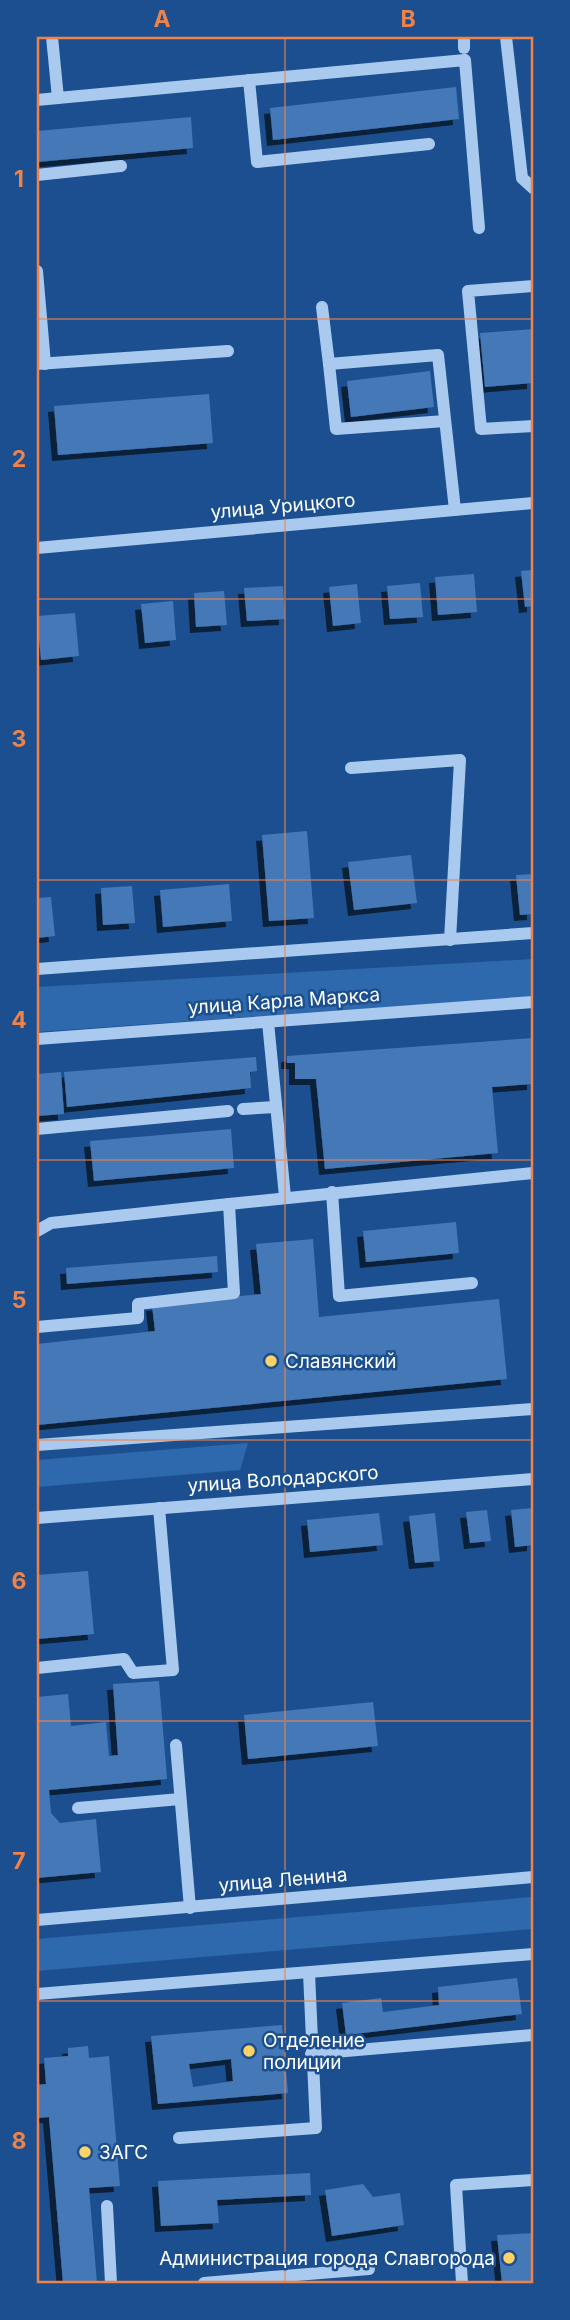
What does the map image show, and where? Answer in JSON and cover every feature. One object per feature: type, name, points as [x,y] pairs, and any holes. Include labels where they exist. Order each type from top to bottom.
[{"type":"street","points":[[52,37],[58,98]]},
{"type":"street","points":[[506,37],[522,178],[533,188]]},
{"type":"street","points":[[37,100],[465,60],[479,228]]},
{"type":"street","points":[[249,80],[257,162],[429,144]]},
{"type":"street","points":[[37,175],[121,166]]},
{"type":"street","points":[[37,271],[41,364],[228,352]]},
{"type":"street","points":[[533,286],[468,291],[481,429],[533,426]]},
{"type":"street","points":[[322,307],[337,429],[445,421]]},
{"type":"street","points":[[329,364],[438,355],[455,510]]},
{"type":"street","name":"улица Урицкого","points":[[37,548],[533,503]]},
{"type":"street","points":[[351,768],[460,760],[450,940]]},
{"type":"street","points":[[37,969],[533,933]]},
{"type":"street","name":"улица Карла Маркса","points":[[37,1039],[533,1002]]},
{"type":"street","points":[[268,1022],[285,1197]]},
{"type":"street","points":[[243,1109],[275,1107]]},
{"type":"street","points":[[37,1129],[228,1111]]},
{"type":"street","points":[[37,1231],[51,1223],[533,1173]]},
{"type":"street","points":[[332,1192],[339,1296],[472,1283]]},
{"type":"street","points":[[37,1326],[138,1318],[138,1304],[234,1293],[229,1203]]},
{"type":"street","points":[[37,1445],[533,1409]]},
{"type":"street","name":"улица Володарского","points":[[37,1518],[533,1479]]},
{"type":"street","points":[[37,1668],[124,1659],[133,1674],[173,1670],[159,1508]]},
{"type":"street","points":[[176,1745],[190,1908]]},
{"type":"street","points":[[78,1808],[180,1799]]},
{"type":"street","name":"улица Ленина","points":[[37,1920],[533,1877]]},
{"type":"street","points":[[37,1994],[533,1954]]},
{"type":"street","points":[[179,2138],[316,2128],[309,1973]]},
{"type":"street","points":[[311,2054],[533,2035]]},
{"type":"street","points":[[461,2283],[456,2185],[533,2180]]},
{"type":"street","points":[[107,2206],[111,2283]]},
{"type":"street","points":[[204,2283],[273,2280],[369,2270]]},
{"type":"shaded area","points":[[533,959],[533,997],[37,1032],[37,987]]},
{"type":"shaded area","points":[[248,1443],[240,1470],[37,1487],[37,1460]]},
{"type":"shaded area","points":[[533,1897],[533,1929],[37,1971],[37,1939]]},
{"type":"building","points":[[456,87],[459,119],[273,140],[270,108]]},
{"type":"building","points":[[191,117],[193,148],[37,162],[37,131]]},
{"type":"building","points":[[533,329],[533,383],[485,387],[480,333]]},
{"type":"building","points":[[430,371],[434,407],[351,417],[347,381]]},
{"type":"building","points":[[209,394],[213,443],[58,455],[54,406]]},
{"type":"building","points":[[533,570],[533,606],[525,607],[521,571]]},
{"type":"building","points":[[474,574],[477,612],[438,615],[435,577]]},
{"type":"building","points":[[420,583],[423,617],[390,619],[387,586]]},
{"type":"building","points":[[357,584],[361,623],[333,626],[329,587]]},
{"type":"building","points":[[283,586],[285,619],[247,621],[244,588]]},
{"type":"building","points":[[224,591],[227,625],[196,627],[194,593]]},
{"type":"building","points":[[173,601],[176,640],[145,643],[141,604]]},
{"type":"building","points":[[75,613],[79,656],[41,660],[37,616]]},
{"type":"building","points":[[307,831],[314,918],[269,921],[262,835]]},
{"type":"building","points":[[411,855],[417,903],[354,910],[348,862]]},
{"type":"building","points":[[533,874],[533,914],[520,915],[516,875]]},
{"type":"building","points":[[229,884],[232,921],[163,927],[160,890]]},
{"type":"building","points":[[132,886],[135,923],[103,925],[101,888]]},
{"type":"building","points":[[51,897],[55,936],[37,938],[37,898]]},
{"type":"building","points":[[533,1038],[533,1084],[492,1087],[498,1153],[325,1169],[316,1079],[295,1079],[295,1063],[287,1063],[287,1056]]},
{"type":"building","points":[[256,1057],[257,1071],[250,1072],[251,1088],[67,1107],[64,1072]]},
{"type":"building","points":[[61,1072],[64,1114],[37,1116],[37,1074]]},
{"type":"building","points":[[231,1129],[234,1168],[94,1181],[90,1141]]},
{"type":"building","points":[[456,1222],[459,1253],[366,1262],[363,1231]]},
{"type":"building","name":"Славянский","points":[[313,1239],[319,1317],[499,1299],[507,1379],[37,1425],[37,1344],[155,1331],[152,1305],[261,1294],[256,1244]]},
{"type":"building","points":[[217,1256],[218,1272],[67,1284],[66,1268]]},
{"type":"building","points":[[533,1508],[533,1545],[515,1547],[511,1510]]},
{"type":"building","points":[[487,1510],[491,1541],[470,1543],[466,1512]]},
{"type":"building","points":[[379,1513],[383,1545],[310,1552],[307,1520]]},
{"type":"building","points":[[435,1513],[440,1561],[415,1563],[409,1516]]},
{"type":"building","points":[[88,1571],[94,1634],[37,1639],[37,1575]]},
{"type":"building","points":[[159,1681],[167,1779],[49,1790],[51,1813],[60,1823],[96,1819],[101,1872],[37,1878],[37,1697],[68,1694],[71,1726],[106,1722],[109,1756],[118,1755],[113,1684]]},
{"type":"building","points":[[373,1702],[378,1746],[248,1759],[244,1715]]},
{"type":"building","points":[[517,1978],[522,2014],[346,2035],[342,2003],[381,1998],[383,2012],[439,2005],[438,1987]]},
{"type":"building","points":[[282,2025],[288,2093],[158,2104],[151,2036]],"holes":[[[231,2059],[233,2081],[193,2087],[189,2064]]]},
{"type":"building","name":"ЗАГС","points":[[88,2046],[89,2058],[109,2056],[120,2186],[89,2188],[97,2283],[63,2283],[49,2117],[37,2118],[37,2085],[46,2084],[44,2058],[68,2056],[68,2048]]},
{"type":"building","points":[[310,2173],[311,2195],[217,2200],[219,2223],[161,2226],[158,2181]]},
{"type":"building","points":[[363,2184],[373,2197],[400,2193],[404,2225],[332,2236],[325,2190]]},
{"type":"building","points":[[533,2233],[533,2283],[502,2283],[497,2235]]},
{"type":"place","name":"Славянский","points":[[271,1361]]},
{"type":"place","name":"Отделение полиции","points":[[249,2051]]},
{"type":"place","name":"ЗАГС","points":[[85,2152]]},
{"type":"place","name":"Администрация города Славгорода","points":[[509,2258]]}]
